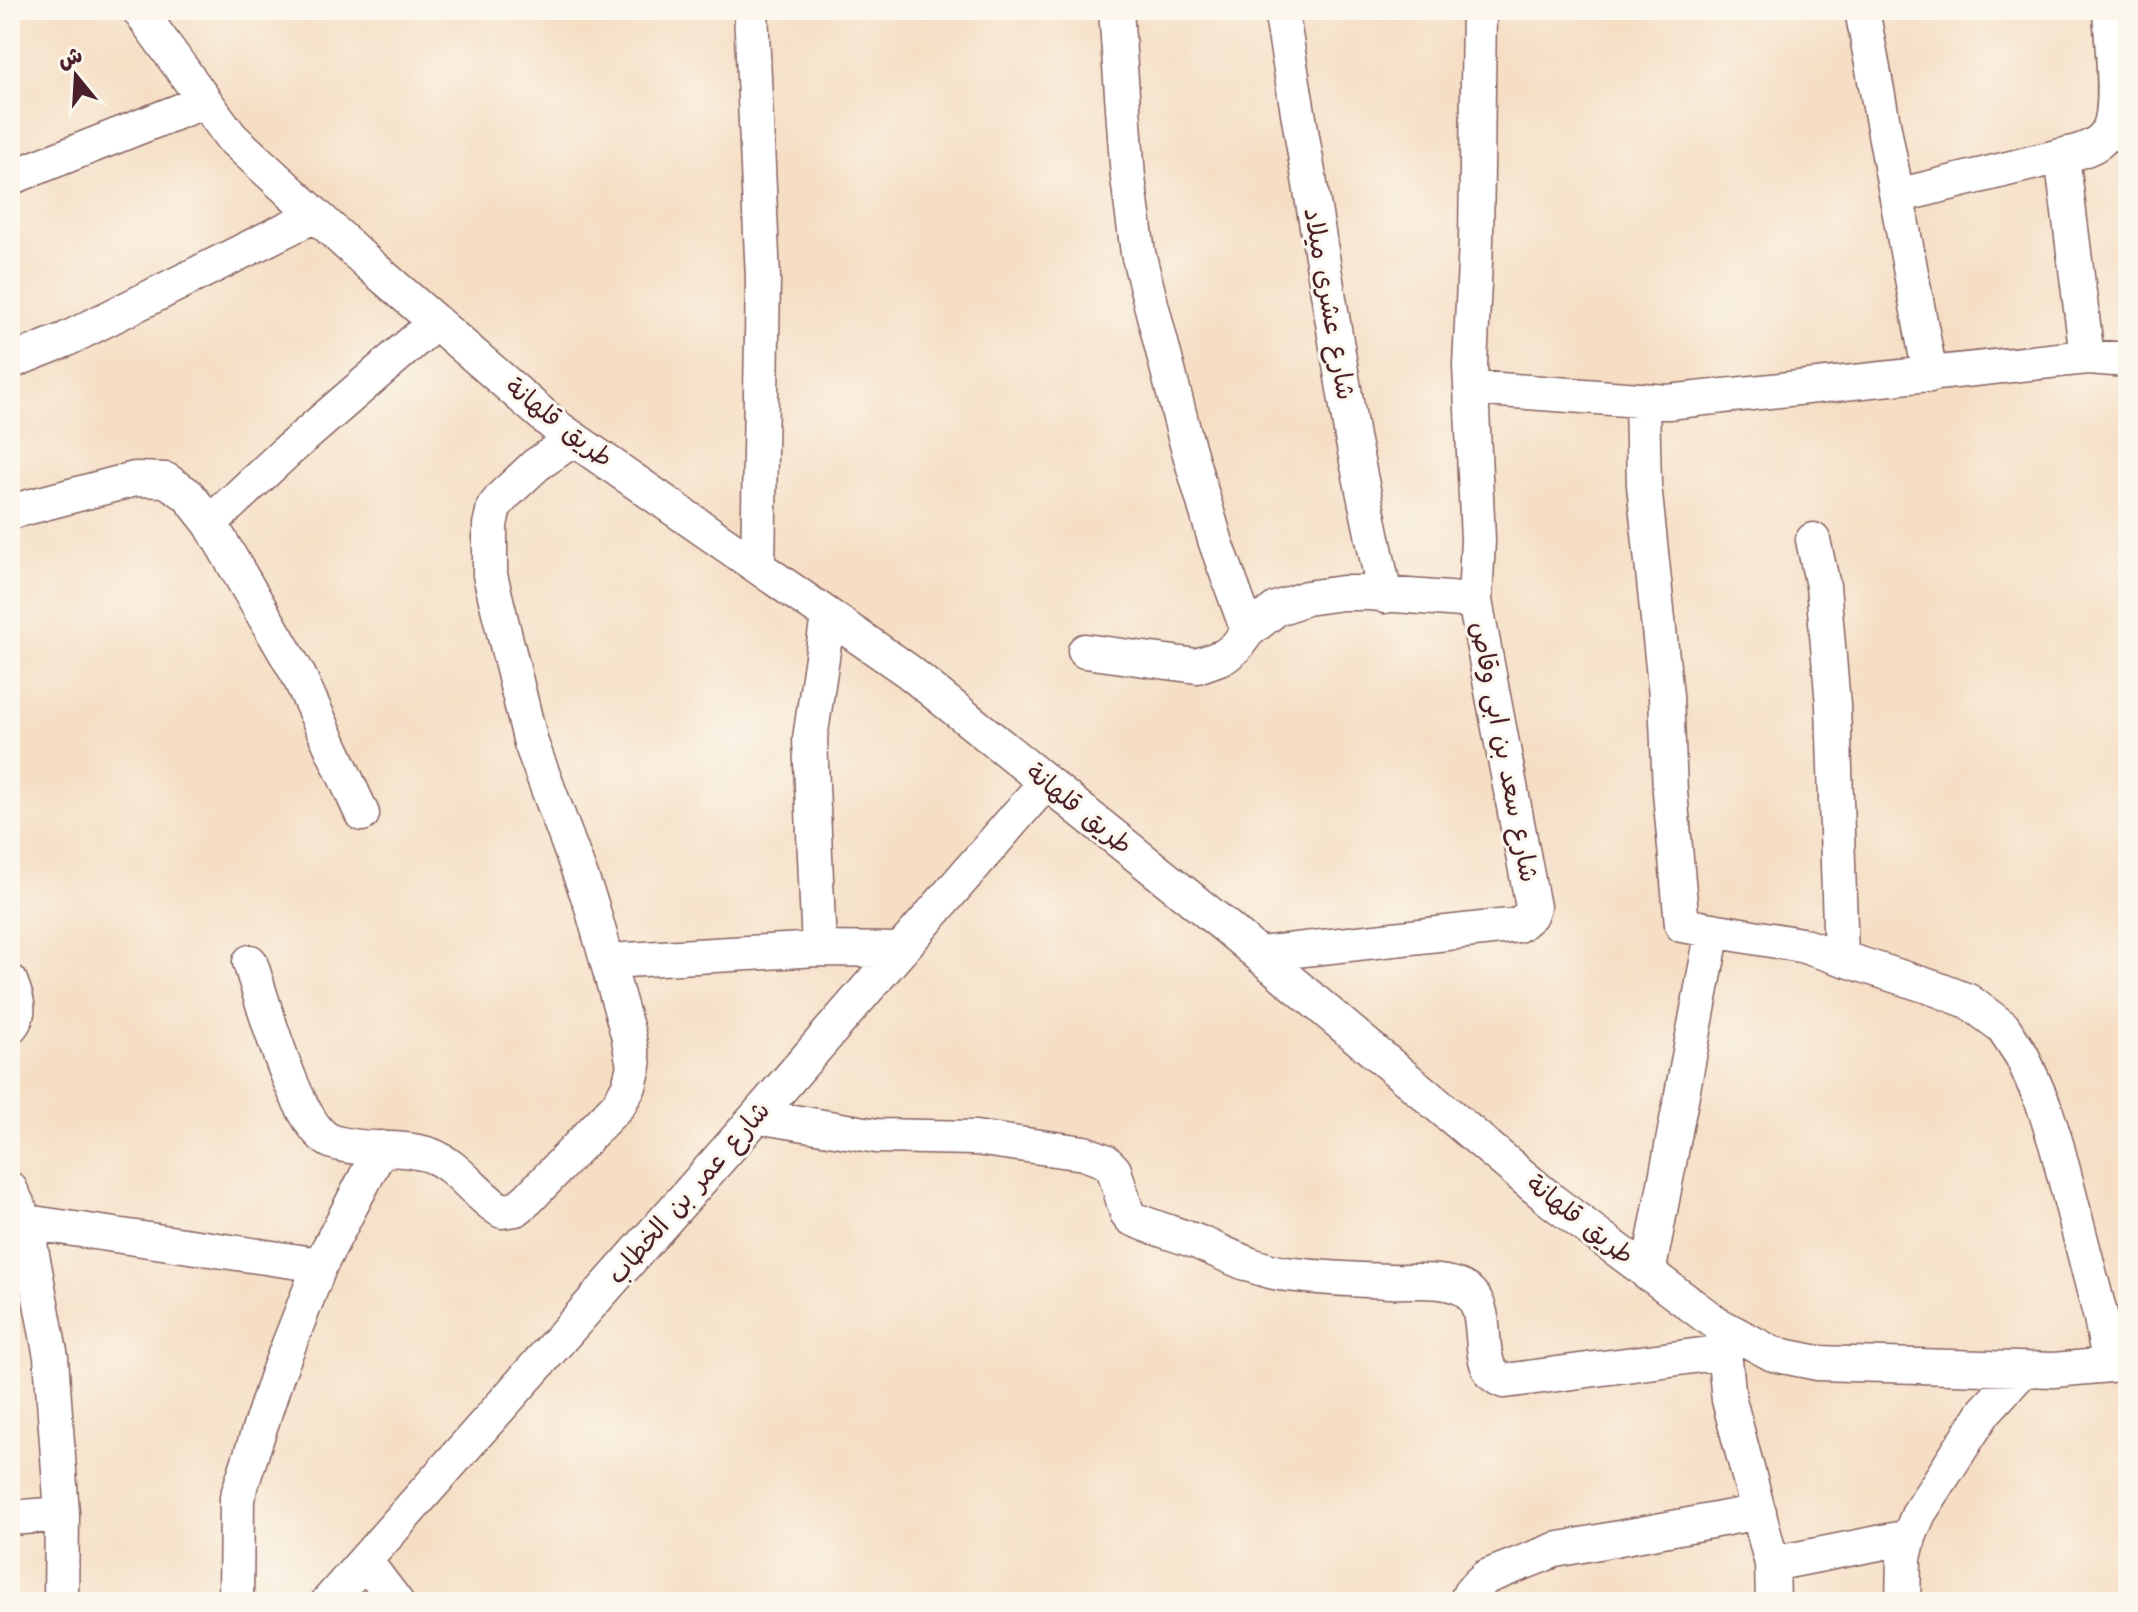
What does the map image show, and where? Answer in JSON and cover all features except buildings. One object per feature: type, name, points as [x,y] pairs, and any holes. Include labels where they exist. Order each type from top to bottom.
[{"type":"street","name":"طريق قلهانة","points":[[139,10],[231,137],[436,322],[574,439],[908,671],[1259,954],[1552,1201],[1648,1274],[1723,1339],[1818,1363],[2054,1370],[2119,1362]]},
{"type":"street","points":[[751,10],[763,279],[758,567]]},
{"type":"street","points":[[1116,10],[1128,178],[1138,253],[1194,468],[1216,543],[1248,631]]},
{"type":"street","name":"شارع عشرى ميلاد","points":[[1281,10],[1352,437],[1385,596]]},
{"type":"street","points":[[1085,651],[1197,666],[1225,656],[1248,631],[1276,609],[1306,598],[1342,593],[1475,601],[1478,540],[1471,388],[1479,10]]},
{"type":"street","points":[[1862,10],[1930,375]]},
{"type":"street","points":[[1897,196],[2062,156],[2097,143],[2107,134],[2113,120],[2110,10]]},
{"type":"street","points":[[10,178],[205,101]]},
{"type":"street","points":[[2062,156],[2087,357]]},
{"type":"street","points":[[10,362],[65,340],[315,215]]},
{"type":"street","points":[[210,523],[285,453],[436,322]]},
{"type":"street","points":[[1471,388],[1642,402],[1681,401],[2087,357],[2128,360]]},
{"type":"street","points":[[1642,402],[1644,485],[1666,696],[1670,792],[1682,925],[1801,945],[1968,1001],[2003,1027],[2022,1056],[2052,1133],[2101,1318],[2119,1362]]},
{"type":"street","points":[[250,962],[279,1051],[314,1127],[332,1142],[430,1155],[502,1211],[516,1209],[619,1104],[629,1086],[634,1066],[632,1055],[591,904],[531,743],[490,575],[490,525],[494,507],[536,465],[574,439]]},
{"type":"street","points":[[10,512],[135,479],[166,480],[188,495],[210,523],[298,674],[362,814]]},
{"type":"street","points":[[1813,540],[1823,586],[1833,705],[1841,958]]},
{"type":"street","name":"شارع سعد بن ابى وقاص","points":[[1259,954],[1518,925],[1530,915],[1533,898],[1475,601]]},
{"type":"street","points":[[819,949],[810,739],[828,616]]},
{"type":"street","name":"شارع عمر بن الخطاب","points":[[328,1602],[757,1116],[1046,782]]},
{"type":"street","points":[[1648,1274],[1713,930]]},
{"type":"street","points":[[608,961],[819,949],[901,950]]},
{"type":"street","points":[[10,981],[18,1008],[16,1020],[10,1027]]},
{"type":"street","points":[[757,1116],[877,1136],[975,1138],[1084,1153],[1105,1161],[1114,1170],[1131,1218],[1255,1267],[1298,1275],[1433,1283],[1462,1288],[1477,1301],[1482,1316],[1485,1355],[1496,1379],[1505,1381],[1723,1339],[1729,1400],[1772,1564],[1773,1602]]},
{"type":"street","points":[[236,1602],[237,1498],[277,1375],[320,1265],[381,1148]]},
{"type":"street","points":[[10,1189],[26,1222],[22,1276],[51,1357],[62,1514],[61,1602]]},
{"type":"street","points":[[26,1222],[320,1265]]},
{"type":"street","points":[[1903,1602],[1904,1558],[1919,1513],[1984,1412],[2023,1370]]},
{"type":"street","points":[[1466,1602],[1471,1591],[1486,1577],[1555,1550],[1759,1512]]},
{"type":"street","points":[[10,1518],[62,1514]]},
{"type":"street","points":[[1772,1564],[1909,1537]]},
{"type":"street","points":[[365,1561],[396,1602]]}]
